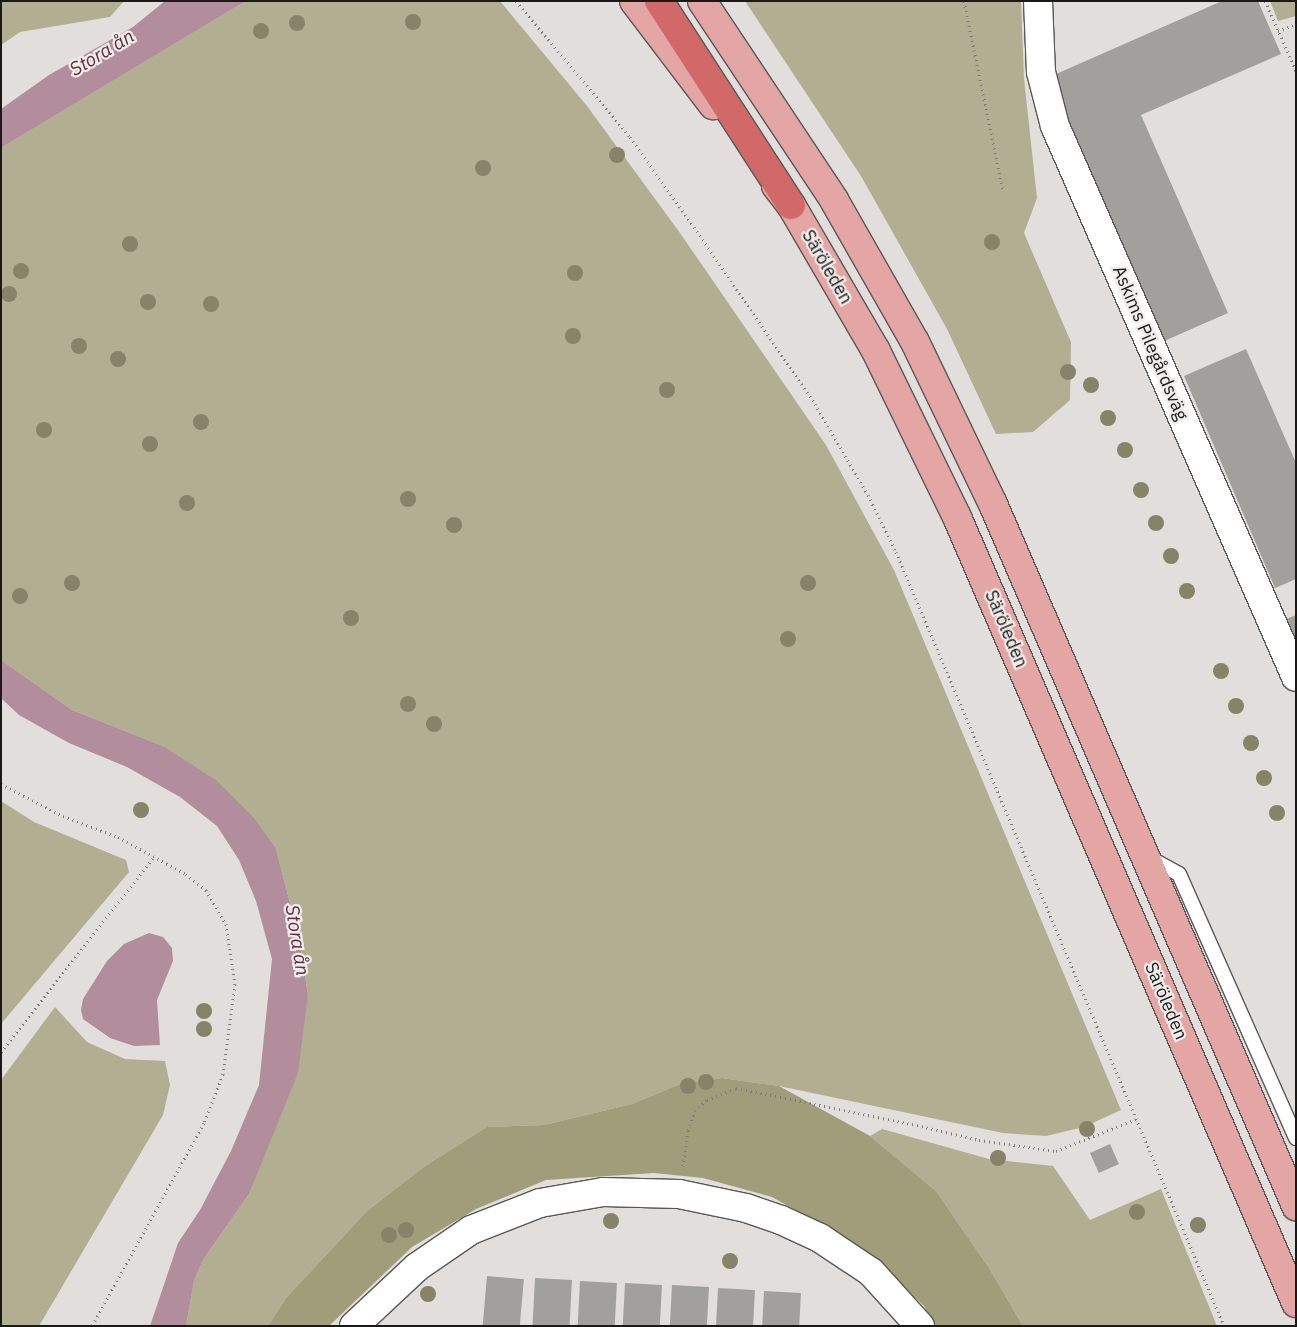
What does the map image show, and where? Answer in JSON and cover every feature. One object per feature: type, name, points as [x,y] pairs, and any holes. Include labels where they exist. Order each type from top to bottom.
[{"type":"highway","points":[[659,1],[791,205]]},
{"type":"main road","name":"Säröleden","points":[[634,1],[791,205],[876,351],[957,517],[1296,1303]]},
{"type":"main road","name":"Säröleden","points":[[702,1],[834,200],[915,342],[993,504],[1142,854],[1296,1206]]},
{"type":"street","name":"Askims Pilegårdsväg","points":[[1038,1],[1041,72],[1055,126],[1296,677]]},
{"type":"street","points":[[354,1326],[377,1302],[445,1246],[508,1213],[540,1203],[603,1192],[679,1194],[752,1210],[820,1238],[880,1280],[920,1326]]},
{"type":"lane","points":[[1142,854],[1179,874],[1296,1138]]},
{"type":"path","points":[[516,1],[630,137],[689,219],[810,396],[868,495],[896,552],[1224,1326]]},
{"type":"path","points":[[964,1],[1003,191]]},
{"type":"path","points":[[1265,1],[1296,71]]},
{"type":"path","points":[[1278,31],[1296,24]]},
{"type":"path","points":[[1,784],[63,816],[118,838],[186,874],[206,890],[226,924],[235,984],[223,1074],[204,1123],[92,1326]]},
{"type":"path","points":[[1,1052],[153,858]]},
{"type":"path","points":[[679,1194],[688,1130],[695,1111],[706,1100],[736,1088],[912,1124],[979,1140],[1056,1151],[1137,1120]]},
{"type":"shaded area","points":[[1,1],[124,1],[110,17],[20,32],[1,45]]},
{"type":"shaded area","points":[[246,1],[500,1],[587,106],[680,233],[826,445],[894,570],[1121,1110],[1084,1127],[1046,1136],[1003,1133],[779,1086],[722,1078],[678,1085],[632,1104],[544,1125],[487,1127],[425,1166],[367,1211],[286,1298],[268,1326],[186,1326],[194,1281],[203,1260],[249,1194],[271,1137],[308,994],[298,934],[276,849],[163,746],[72,710],[1,660],[1,148]]},
{"type":"shaded area","points":[[745,1],[1021,1],[1024,79],[1037,198],[1024,233],[1071,342],[1070,400],[1033,432],[996,434],[947,329],[861,176]]},
{"type":"shaded area","points":[[1270,1],[1296,1],[1296,16],[1278,21]]},
{"type":"shaded area","points":[[1,801],[34,822],[126,860],[129,872],[1,1024]]},
{"type":"shaded area","points":[[55,1007],[87,1042],[125,1059],[165,1061],[170,1085],[163,1115],[39,1326],[1,1326],[1,1080]]},
{"type":"shaded area","points":[[722,1078],[779,1086],[870,1136],[936,1191],[989,1268],[1023,1326],[936,1326],[924,1306],[884,1267],[830,1230],[772,1197],[703,1178],[654,1173],[546,1180],[476,1209],[412,1247],[329,1326],[268,1326],[286,1298],[367,1211],[425,1166],[487,1127],[544,1125],[632,1104],[678,1085]]},
{"type":"shaded area","points":[[882,1129],[989,1159],[1053,1166],[1090,1220],[1161,1189],[1217,1326],[1023,1326],[989,1268],[936,1191],[870,1136]]},
{"type":"water","name":"Stora ån","points":[[165,1],[246,1],[1,148],[1,109],[49,75],[133,27]]},
{"type":"water","name":"Stora ån","points":[[1,660],[72,710],[163,746],[217,781],[254,818],[276,849],[298,934],[308,994],[298,1073],[249,1194],[203,1260],[194,1281],[186,1326],[150,1326],[178,1243],[200,1210],[231,1151],[259,1085],[272,959],[256,901],[239,860],[217,826],[180,797],[127,767],[69,743],[19,715],[1,698]]},
{"type":"water","points":[[149,933],[163,937],[172,948],[173,961],[157,1000],[160,1045],[134,1046],[110,1038],[83,1019],[81,1010],[83,999],[107,961],[124,944]]},
{"type":"building","points":[[1222,1],[1258,1],[1281,54],[1141,115],[1228,313],[1162,342],[1047,78]]},
{"type":"building","points":[[1246,349],[1296,463],[1296,579],[1275,588],[1184,376]]},
{"type":"building","points":[[1296,615],[1296,646],[1284,620]]},
{"type":"building","points":[[1110,1144],[1119,1164],[1099,1173],[1090,1153]]},
{"type":"building","points":[[487,1276],[524,1279],[520,1326],[483,1326]]},
{"type":"building","points":[[535,1278],[572,1280],[570,1326],[532,1326]]},
{"type":"building","points":[[580,1281],[617,1283],[615,1326],[578,1326]]},
{"type":"building","points":[[625,1283],[662,1285],[660,1326],[623,1326]]},
{"type":"building","points":[[672,1285],[709,1287],[707,1326],[670,1326]]},
{"type":"building","points":[[718,1288],[755,1290],[753,1326],[716,1326]]},
{"type":"building","points":[[764,1291],[801,1293],[799,1326],[762,1326]]}]
